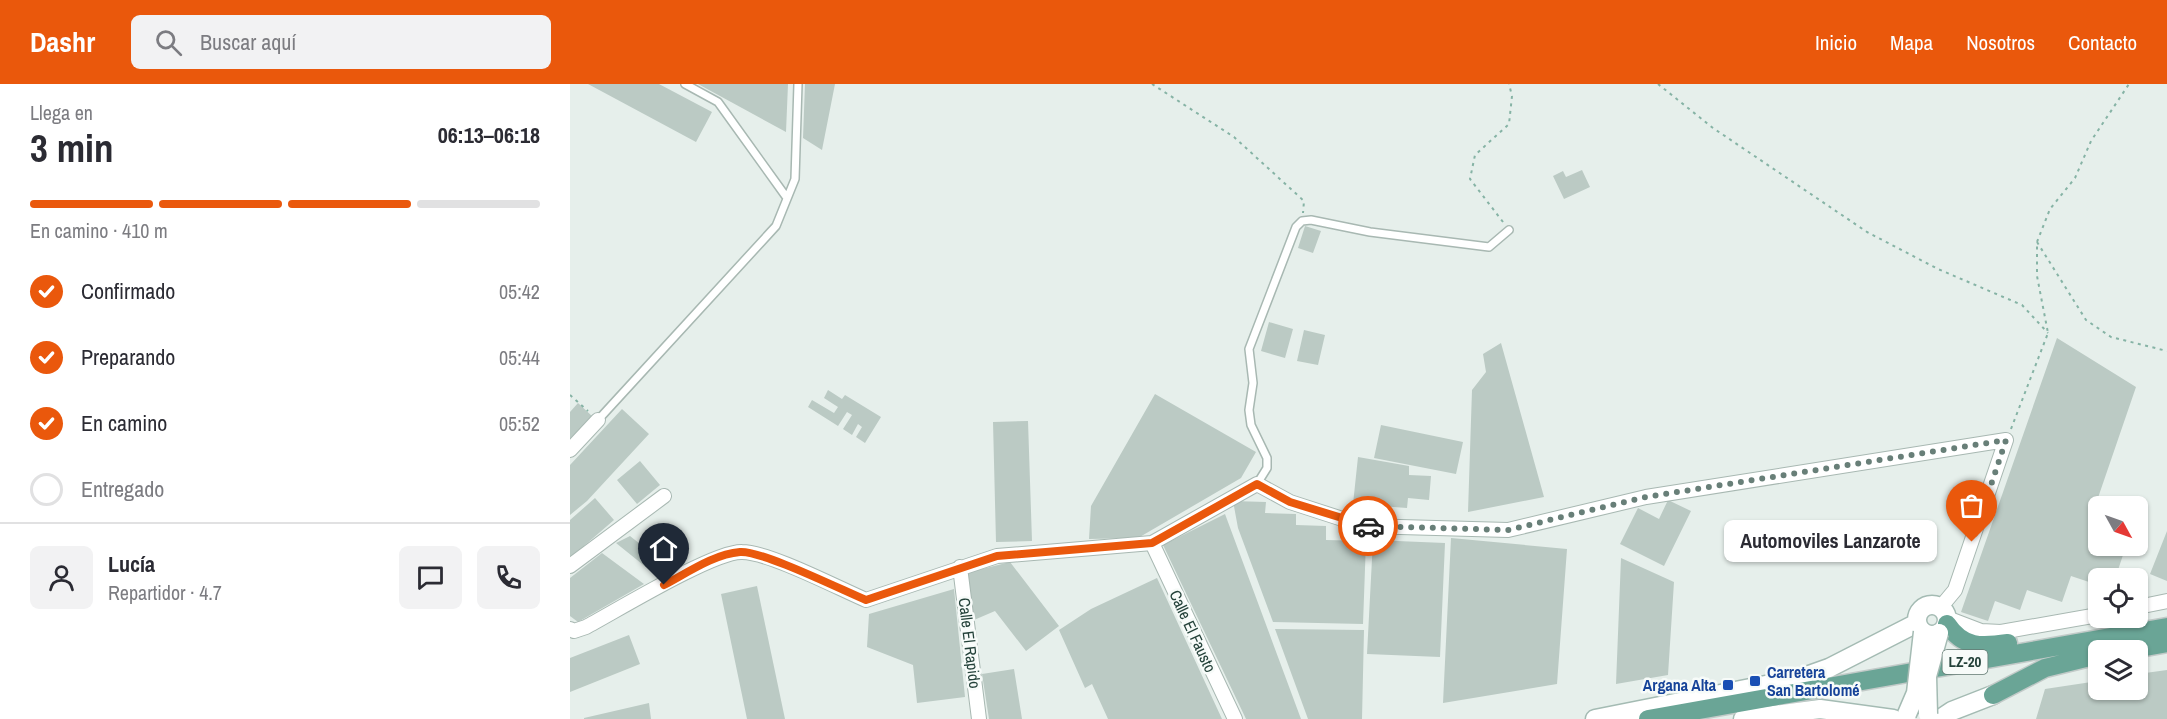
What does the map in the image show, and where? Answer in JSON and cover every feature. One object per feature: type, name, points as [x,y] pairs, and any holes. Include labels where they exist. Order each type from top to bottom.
[{"type":"main road","points":[[1935,623],[1973,646],[1988,646],[2167,617]]},
{"type":"main road","name":"LZ-20","points":[[1648,719],[2167,627]]},
{"type":"main road","name":"LZ-20","points":[[1678,719],[2167,634]]},
{"type":"main road","points":[[2148,646],[2167,643]]},
{"type":"main road","points":[[1993,695],[2045,668],[2088,657]]},
{"type":"street","points":[[570,450],[598,420]]},
{"type":"street","points":[[572,630],[703,564],[741,552],[763,556],[866,600],[997,556],[1152,543],[1257,484],[1290,502],[1364,525],[1508,530],[1646,497],[2006,440],[1955,590],[1935,623],[1916,693],[1901,717]]},
{"type":"street","points":[[570,566],[664,496]]},
{"type":"street","name":"Calle El Fausto","points":[[1152,543],[1235,719]]},
{"type":"street","name":"Calle El Rapido","points":[[960,567],[979,719]]},
{"type":"street","points":[[2148,605],[2167,601]]},
{"type":"street","points":[[1595,719],[1801,678],[1935,623],[2001,632],[2088,617]]},
{"type":"street","points":[[1934,717],[1927,676],[1935,623]]},
{"type":"street","points":[[1743,719],[1803,709],[1901,717],[1918,710],[1934,717],[1993,695]]},
{"type":"street","points":[[1963,719],[1993,695]]},
{"type":"lane","points":[[685,84],[718,102],[787,198]]},
{"type":"lane","points":[[598,420],[776,226],[795,179],[798,84]]},
{"type":"lane","points":[[1257,484],[1267,468],[1267,458],[1251,425],[1249,410],[1253,383],[1249,349],[1296,227],[1302,221],[1311,220],[1370,232],[1489,247],[1509,230]]},
{"type":"path","points":[[1152,84],[1234,137],[1304,201],[1302,221]]},
{"type":"path","points":[[1509,84],[1512,96],[1509,124],[1475,155],[1470,179],[1509,230]]},
{"type":"path","points":[[1658,84],[1713,128],[1867,232],[1938,268],[2022,305],[2048,333]]},
{"type":"path","points":[[2006,440],[2048,333],[2037,276],[2037,242],[2050,209],[2075,178],[2091,141],[2129,84]]},
{"type":"path","points":[[2037,242],[2086,320],[2111,337],[2167,351]]},
{"type":"path","points":[[570,395],[598,420]]},
{"type":"building","points":[[588,84],[659,84],[712,112],[696,142]]},
{"type":"building","points":[[698,84],[788,84],[786,132]]},
{"type":"building","points":[[805,84],[835,84],[822,150],[803,138]]},
{"type":"building","points":[[1582,170],[1590,187],[1564,199],[1553,176],[1563,171],[1566,177]]},
{"type":"building","points":[[1305,226],[1321,231],[1313,253],[1298,248]]},
{"type":"building","points":[[1269,322],[1293,329],[1285,358],[1261,351]]},
{"type":"building","points":[[1304,330],[1325,335],[1318,365],[1297,361]]},
{"type":"building","points":[[2057,338],[2136,387],[2099,496],[2088,496],[2088,556],[2123,556],[2119,568],[2088,568],[2088,582],[2071,576],[2062,602],[2027,590],[2020,610],[1995,601],[1988,621],[1961,612]]},
{"type":"building","points":[[1501,343],[1544,497],[1468,512],[1472,390],[1486,372],[1483,354]]},
{"type":"building","points":[[828,390],[842,399],[845,395],[881,417],[865,443],[856,437],[862,427],[858,424],[852,435],[843,429],[852,415],[847,412],[838,426],[808,407],[812,400],[834,413],[838,407],[824,398]]},
{"type":"building","points":[[1155,394],[1256,452],[1241,478],[1138,538],[1089,539],[1091,506]]},
{"type":"building","points":[[578,403],[593,417],[570,442],[570,412]]},
{"type":"building","points":[[622,409],[649,434],[587,501],[570,515],[570,465]]},
{"type":"building","points":[[1028,421],[1032,541],[996,542],[993,422]]},
{"type":"building","points":[[1381,425],[1463,442],[1456,474],[1374,458]]},
{"type":"building","points":[[1358,457],[1409,466],[1409,475],[1431,476],[1429,500],[1408,498],[1407,508],[1353,504]]},
{"type":"building","points":[[640,461],[660,485],[637,504],[617,480]]},
{"type":"building","points":[[595,498],[614,520],[570,558],[570,520]]},
{"type":"building","points":[[1668,500],[1691,511],[1664,566],[1620,544],[1638,508],[1659,519]]},
{"type":"building","points":[[1233,501],[1266,502],[1265,513],[1296,514],[1296,525],[1326,526],[1326,540],[1366,541],[1363,624],[1273,622],[1238,528]]},
{"type":"building","points":[[1225,514],[1301,719],[1246,719],[1163,545]]},
{"type":"building","points":[[2167,531],[2167,581],[2150,574]]},
{"type":"building","points":[[630,536],[668,566],[652,572],[616,543]]},
{"type":"building","points":[[1451,538],[1567,549],[1557,684],[1443,703]]},
{"type":"building","points":[[1373,540],[1445,543],[1440,657],[1367,654]]},
{"type":"building","points":[[602,553],[644,584],[578,622],[570,616],[570,578]]},
{"type":"building","points":[[1621,558],[1674,582],[1668,675],[1616,684]]},
{"type":"building","points":[[1010,562],[1059,626],[1026,651],[995,611],[974,620],[966,573]]},
{"type":"building","points":[[1157,578],[1222,719],[1108,719],[1092,684],[1085,688],[1059,630],[1091,609]]},
{"type":"building","points":[[757,586],[785,719],[747,719],[721,594]]},
{"type":"building","points":[[954,589],[965,697],[917,703],[913,665],[867,647],[869,614]]},
{"type":"building","points":[[1275,629],[1364,630],[1362,719],[1308,719]]},
{"type":"building","points":[[629,635],[640,664],[570,692],[570,658]]},
{"type":"building","points":[[1014,669],[1022,719],[989,719],[982,674]]},
{"type":"building","points":[[2167,670],[2167,719],[2036,719],[2045,689],[2088,683],[2088,700],[2148,700],[2148,673]]},
{"type":"building","points":[[649,703],[651,719],[584,719],[584,718]]},
{"type":"way so far","points":[[1368,526],[1508,530],[1543,524],[1646,497],[2006,440],[1972,542]]},
{"type":"place","name":"Automoviles Lanzarote","points":[[1972,542]]},
{"type":"place","name":"Carretera San Bartolomé","points":[[1755,681]]},
{"type":"place","name":"Argana Alta","points":[[1728,685]]},
{"type":"route","points":[[664,585],[703,564],[741,552],[763,556],[866,600],[997,556],[1152,543],[1257,484],[1290,502],[1368,526]]}]
